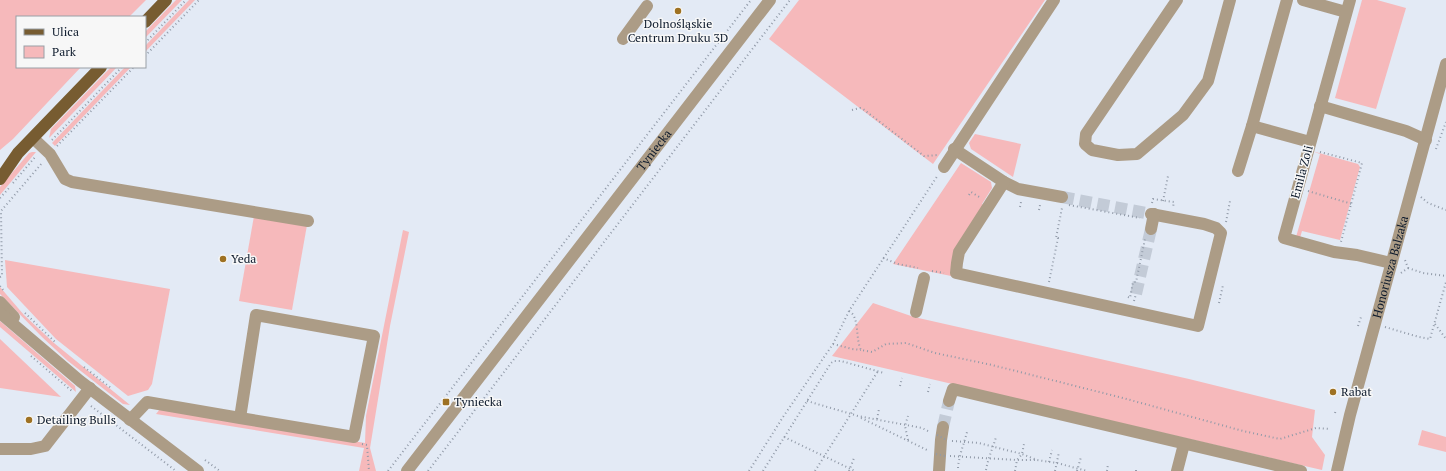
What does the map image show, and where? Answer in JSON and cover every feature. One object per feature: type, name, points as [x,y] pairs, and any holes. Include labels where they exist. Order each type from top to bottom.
[{"type":"main road","points":[[146,21],[166,0]]},
{"type":"main road","points":[[0,179],[18,154],[100,68]]},
{"type":"main road","points":[[0,167],[18,154]]},
{"type":"street","name":"Tyniecka","points":[[407,471],[770,0]]},
{"type":"street","points":[[944,166],[1054,0]]},
{"type":"street","points":[[1177,0],[1086,134],[1085,144],[1092,150],[1118,155],[1137,154],[1183,115],[1208,82],[1230,0]]},
{"type":"street","points":[[1238,171],[1287,0]]},
{"type":"street","points":[[1303,0],[1348,6]]},
{"type":"street","points":[[623,39],[647,6]]},
{"type":"street","name":"Emila Zoli","points":[[1348,6],[1320,106],[1314,147],[1284,238],[1334,252],[1357,255],[1391,264]]},
{"type":"street","name":"Honoriusza Balzaka","points":[[1337,471],[1374,324],[1446,64]]},
{"type":"street","points":[[1320,106],[1406,131],[1426,140]]},
{"type":"street","points":[[1252,126],[1314,147]]},
{"type":"street","points":[[33,138],[50,154],[64,179],[72,182],[308,221]]},
{"type":"street","points":[[953,152],[1018,189],[1062,197]]},
{"type":"street","points":[[1004,182],[959,252],[956,273],[1198,326],[1218,250],[1221,233],[1220,230],[1204,224],[1149,213],[1148,234]]},
{"type":"street","points":[[916,312],[924,278]]},
{"type":"street","points":[[3,297],[37,344]]},
{"type":"street","points":[[0,313],[61,366],[198,471]]},
{"type":"street","points":[[130,420],[146,402],[240,418],[354,436],[374,336],[256,316],[240,418]]},
{"type":"street","points":[[0,449],[31,449],[45,446],[90,388]]},
{"type":"street","points":[[950,401],[953,389],[1301,471]]},
{"type":"street","points":[[939,471],[941,440],[940,431]]},
{"type":"street","points":[[1177,471],[1184,444]]},
{"type":"path","points":[[146,42],[186,0]]},
{"type":"path","points":[[146,55],[198,0]]},
{"type":"path","points":[[388,471],[751,0]]},
{"type":"path","points":[[428,471],[790,0]]},
{"type":"path","points":[[51,141],[121,68]]},
{"type":"path","points":[[852,110],[860,108],[863,109],[924,156],[953,152]]},
{"type":"path","points":[[1314,147],[1362,163],[1341,244]]},
{"type":"path","points":[[0,198],[38,154]]},
{"type":"path","points":[[749,471],[833,344],[849,311],[944,166]]},
{"type":"path","points":[[1163,201],[1168,176]]},
{"type":"path","points":[[1307,191],[1352,204]]},
{"type":"path","points":[[1412,191],[1428,204],[1446,210]]},
{"type":"path","points":[[968,195],[971,192],[985,201]]},
{"type":"path","points":[[1050,294],[1053,283],[1049,282],[1063,204],[1149,213],[1152,199],[1174,202],[1172,210]]},
{"type":"path","points":[[1220,230],[1226,226],[1230,201]]},
{"type":"path","points":[[1122,310],[1125,297],[1130,298],[1133,282],[1136,282],[1148,234]]},
{"type":"path","points":[[1408,268],[1423,273],[1446,276]]},
{"type":"path","points":[[1374,324],[1419,338],[1430,339],[1446,282]]},
{"type":"path","points":[[1219,303],[1223,285]]},
{"type":"path","points":[[0,286],[3,297]]},
{"type":"path","points":[[21,309],[55,342]]},
{"type":"path","points":[[849,311],[853,313],[856,318],[857,339],[861,350]]},
{"type":"path","points":[[1358,326],[1361,317]]},
{"type":"path","points":[[1435,324],[1446,339]]},
{"type":"path","points":[[833,344],[872,352],[886,344],[906,343],[935,353],[992,365],[1123,398],[1243,431],[1280,439],[1316,428],[1330,429]]},
{"type":"path","points":[[763,471],[831,363],[834,361],[841,361],[884,373]]},
{"type":"path","points":[[81,365],[117,392]]},
{"type":"path","points":[[815,471],[878,371]]},
{"type":"path","points":[[900,386],[902,378]]},
{"type":"path","points":[[928,392],[930,384]]},
{"type":"path","points":[[807,401],[858,416],[905,426],[940,431],[949,441],[979,443],[1022,454],[1037,460]]},
{"type":"path","points":[[877,419],[879,409]]},
{"type":"path","points":[[858,416],[929,451]]},
{"type":"path","points":[[908,416],[905,426],[908,441]]},
{"type":"path","points":[[958,468],[959,457],[967,432]]},
{"type":"path","points":[[784,437],[850,470],[855,471]]},
{"type":"path","points":[[986,470],[988,458],[996,437]]},
{"type":"path","points":[[1015,471],[1017,460],[1022,454],[1024,444]]},
{"type":"path","points":[[1049,462],[1052,450]]},
{"type":"path","points":[[1055,471],[1059,452]]},
{"type":"path","points":[[936,454],[959,457],[1037,460],[1057,463],[1077,470],[1087,471]]},
{"type":"path","points":[[1077,470],[1080,457]]},
{"type":"path","points":[[203,458],[220,471]]},
{"type":"path","points":[[850,470],[854,458]]},
{"type":"path","points":[[1107,471],[1108,464]]},
{"type":"green space","points":[[0,0],[146,0],[130,16],[16,16],[16,68],[80,68],[13,139],[0,150]]},
{"type":"green space","points":[[176,0],[182,0],[146,37],[146,31]]},
{"type":"green space","points":[[189,0],[195,0],[146,51],[146,45]]},
{"type":"green space","points":[[799,0],[1045,0],[933,164],[769,39]]},
{"type":"green space","points":[[1362,0],[1377,0],[1406,8],[1376,109],[1335,98]]},
{"type":"green space","points":[[110,68],[116,68],[49,138],[51,129]]},
{"type":"green space","points":[[124,68],[130,68],[55,146],[52,143]]},
{"type":"green space","points":[[975,134],[1021,144],[1013,177],[971,149],[969,143]]},
{"type":"green space","points":[[1312,151],[1358,164],[1360,167],[1340,240],[1302,231],[1300,238],[1296,237],[1320,154]]},
{"type":"green space","points":[[36,152],[0,195],[0,187],[29,153]]},
{"type":"green space","points":[[961,163],[991,182],[992,188],[982,204],[985,206],[955,252],[951,276],[893,264]]},
{"type":"green space","points":[[254,216],[307,225],[292,310],[239,301]]},
{"type":"green space","points":[[403,230],[409,232],[390,326],[370,448],[376,471],[359,471],[364,448],[156,414],[160,409],[365,443],[366,416]]},
{"type":"green space","points":[[5,260],[170,289],[152,384],[148,390],[128,396],[56,339],[7,287]]},
{"type":"green space","points":[[0,287],[24,315],[54,343],[130,405],[123,404],[68,361],[0,294]]},
{"type":"green space","points":[[873,303],[914,317],[1189,379],[1315,410],[1312,437],[1325,455],[1322,470],[832,356]]},
{"type":"green space","points":[[0,321],[75,386],[76,392],[0,327]]},
{"type":"green space","points":[[0,339],[61,397],[0,388]]},
{"type":"green space","points":[[1422,430],[1446,437],[1446,452],[1418,445]]},
{"type":"tunnel","points":[[1062,197],[1151,214]]},
{"type":"tunnel","points":[[1136,294],[1151,229]]},
{"type":"tunnel","points":[[943,427],[949,401]]},
{"type":"place","name":"Dolnośląskie Centrum Druku 3D","points":[[678,11]]},
{"type":"place","name":"Yeda","points":[[223,259]]},
{"type":"place","name":"Rabat","points":[[1333,392]]},
{"type":"place","name":"Tyniecka","points":[[446,402]]},
{"type":"place","name":"Detailing Bulls","points":[[29,420]]}]
